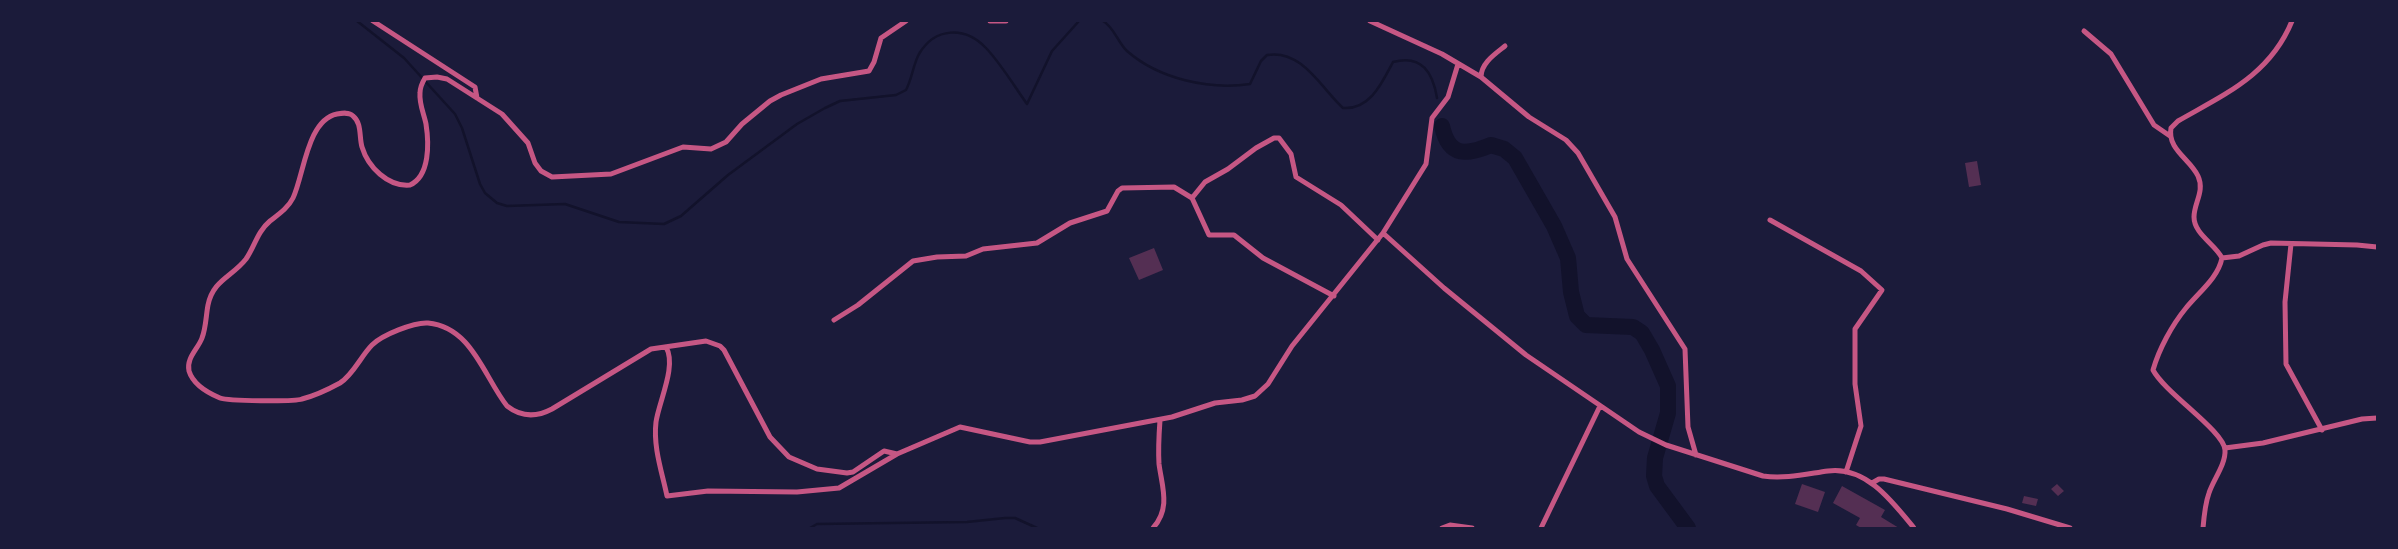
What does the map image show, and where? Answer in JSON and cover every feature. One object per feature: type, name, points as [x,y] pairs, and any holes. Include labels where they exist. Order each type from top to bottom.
[{"type":"street","points":[[373,21],[475,87],[477,98]]},
{"type":"street","points":[[898,454],[884,451],[853,472],[847,473],[805,466],[789,457],[775,444],[724,350],[720,346],[706,341],[651,349],[552,409],[536,415],[520,414],[507,406],[463,339],[446,327],[428,323],[410,326],[380,340],[372,345],[342,382],[301,400],[221,399],[197,383],[189,370],[190,360],[202,337],[209,297],[218,283],[236,270],[247,258],[264,227],[290,204],[311,141],[322,122],[330,116],[346,113],[354,116],[359,125],[362,146],[370,163],[392,183],[410,185],[421,176],[425,166],[427,130],[420,104],[420,87],[425,78],[437,77],[447,79],[502,114],[528,143],[535,163],[541,171],[552,177],[611,174],[683,147],[705,150],[718,147],[770,100],[821,79],[869,71],[874,62],[881,38],[906,21]]},
{"type":"street","points":[[990,21],[1006,21]]},
{"type":"street","points":[[1370,21],[1481,77],[1529,117],[1566,140],[1578,153],[1615,217],[1627,260],[1684,349],[1688,427],[1696,455]]},
{"type":"street","points":[[2222,258],[2217,249],[2196,228],[2194,218],[2201,191],[2200,178],[2171,142],[2170,128],[2178,121],[2240,86],[2255,75],[2274,52],[2292,21]]},
{"type":"street","points":[[2084,31],[2111,54],[2154,125],[2170,136]]},
{"type":"street","points":[[1481,77],[1481,70],[1489,59],[1505,46]]},
{"type":"street","points":[[666,346],[671,363],[656,422],[655,445],[668,496],[708,491],[797,492],[832,489],[844,486],[898,454],[960,427],[1035,442],[1160,420],[1215,403],[1242,400],[1255,396],[1268,384],[1292,346],[1384,233],[1426,164],[1432,118],[1448,97],[1458,64]]},
{"type":"street","points":[[1192,198],[1205,182],[1228,170],[1256,148],[1274,138],[1279,138],[1291,154],[1296,177],[1341,205],[1378,240]]},
{"type":"street","points":[[834,320],[858,305],[913,261],[936,257],[966,256],[983,249],[1037,243],[1070,223],[1107,211],[1118,191],[1122,188],[1174,187],[1192,198],[1209,235],[1234,235],[1263,258],[1334,296]]},
{"type":"street","points":[[1770,220],[1861,272],[1882,290],[1855,329],[1855,384],[1861,426],[1846,472]]},
{"type":"street","points":[[1384,233],[1444,288],[1526,355],[1600,406],[1651,438],[1666,445],[1763,476],[1778,478],[1831,470],[1858,474],[1872,483],[1914,528]]},
{"type":"street","points":[[2291,244],[2285,302],[2286,364],[2322,430]]},
{"type":"street","points":[[2222,258],[2239,256],[2263,245],[2357,245],[2377,247]]},
{"type":"street","points":[[2203,528],[2208,494],[2223,461],[2225,448],[2219,436],[2165,388],[2152,370],[2157,356],[2184,310],[2216,273],[2222,258]]},
{"type":"street","points":[[1541,528],[1600,406]]},
{"type":"street","points":[[2225,448],[2262,443],[2322,430],[2362,418],[2377,418]]},
{"type":"street","points":[[1153,528],[1158,522],[1165,506],[1159,463],[1160,420]]},
{"type":"street","points":[[1872,483],[1879,478],[1884,479],[2007,509],[2070,528]]},
{"type":"street","points":[[1442,528],[1450,525],[1472,528]]},
{"type":"building","points":[[1977,161],[1981,185],[1969,187],[1965,163]]},
{"type":"building","points":[[1154,248],[1163,270],[1139,280],[1129,258]]},
{"type":"building","points":[[1802,484],[1825,492],[1818,512],[1795,504]]},
{"type":"building","points":[[2057,484],[2064,491],[2058,496],[2051,489]]},
{"type":"building","points":[[1842,486],[1885,510],[1881,517],[1899,528],[1861,528],[1856,525],[1860,518],[1833,503]]},
{"type":"building","points":[[2024,496],[2038,499],[2036,506],[2022,503]]},
{"type":"waterway","points":[[357,21],[404,58],[455,114],[462,128],[480,184],[485,193],[497,203],[507,206],[565,204],[619,222],[664,224],[681,216],[728,175],[797,124],[825,108],[840,101],[896,95],[906,90],[919,54],[926,45],[942,34],[960,33],[978,41],[997,61],[1027,104],[1052,51],[1079,21]]},
{"type":"waterway","points":[[1103,21],[1110,27],[1124,48],[1140,61],[1169,75],[1202,84],[1250,84],[1261,61],[1267,55],[1279,55],[1291,58],[1301,64],[1343,108],[1352,107],[1361,105],[1368,100],[1374,94],[1393,62],[1403,60],[1419,63],[1424,68],[1433,81],[1437,98]]},
{"type":"waterway","points":[[1442,126],[1449,144],[1454,149],[1467,152],[1491,145],[1504,149],[1515,158],[1554,226],[1568,258],[1571,292],[1577,316],[1586,325],[1633,327],[1642,333],[1668,386],[1668,413],[1655,458],[1654,476],[1657,486],[1688,528]]},
{"type":"waterway","points":[[810,528],[817,524],[967,522],[1005,518],[1015,518],[1037,528]]}]
